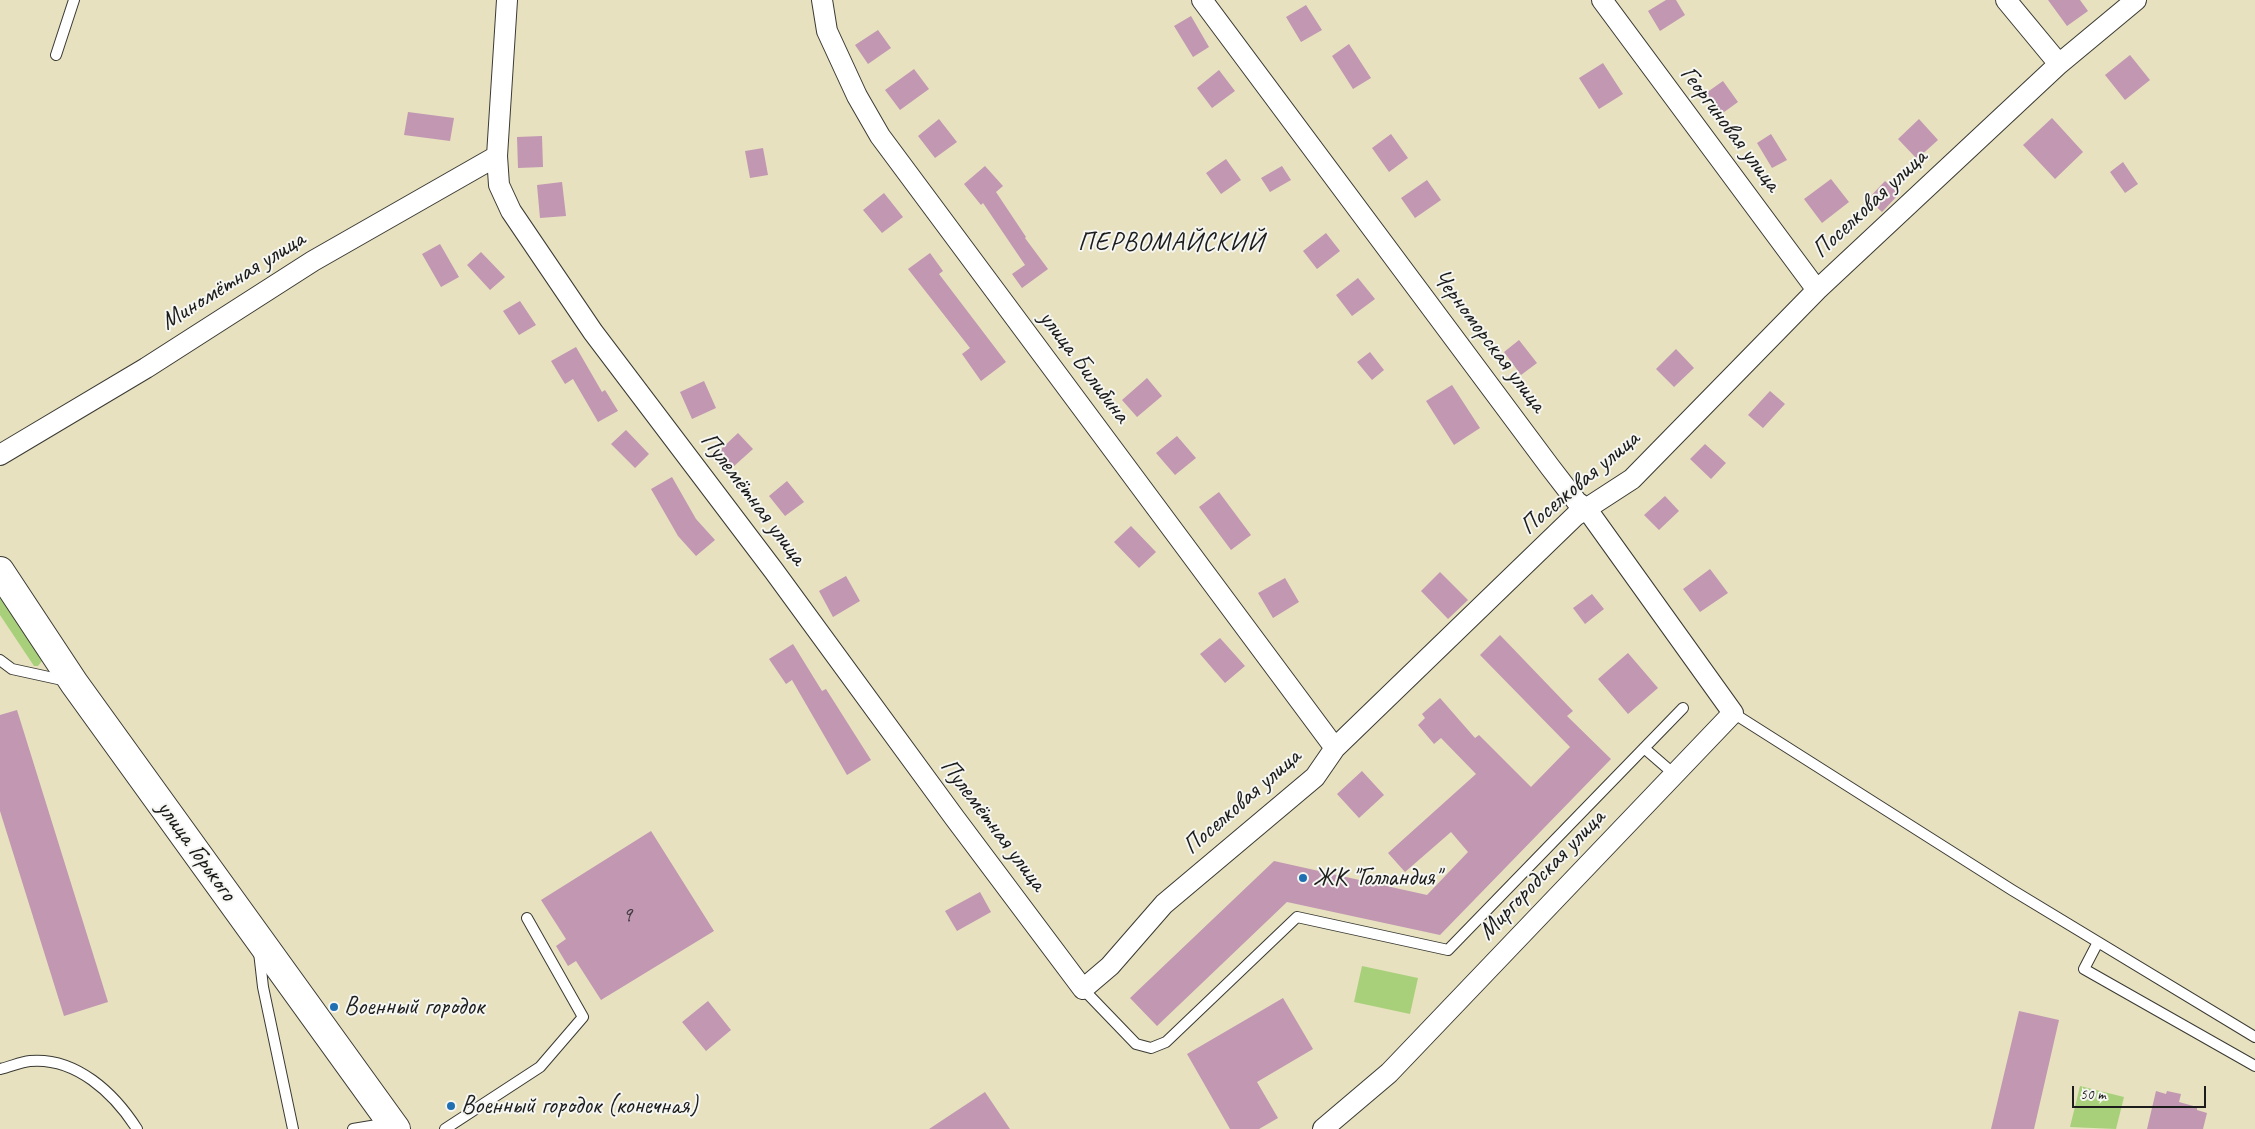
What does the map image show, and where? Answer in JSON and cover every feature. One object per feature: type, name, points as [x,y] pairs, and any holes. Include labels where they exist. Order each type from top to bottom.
[{"type":"main road","name":"улица Горького","points":[[0,571],[74,683],[394,1126]]},
{"type":"street","name":"Пулемётная улица","points":[[507,0],[497,156],[499,185],[511,211],[593,332],[774,571],[954,818],[1083,989]]},
{"type":"street","name":"улица Билибина","points":[[822,0],[827,31],[857,96],[880,136],[1335,748]]},
{"type":"street","name":"Черноморская улица","points":[[1202,0],[1544,459],[1577,502],[1586,508],[1733,713]]},
{"type":"street","name":"Георгиновая улица","points":[[1602,0],[1817,290]]},
{"type":"street","points":[[2006,0],[2059,64]]},
{"type":"street","name":"Поселковая улица","points":[[1083,989],[1110,966],[1164,904],[1315,776],[1335,748],[1561,529],[1586,508],[1632,479],[1817,290],[2059,64],[2136,0]]},
{"type":"street","name":"Миномётная улица","points":[[0,455],[146,368],[313,261],[497,156]]},
{"type":"street","name":"Миргородская улица","points":[[1323,1129],[1389,1073],[1733,713]]},
{"type":"lane","points":[[56,55],[74,0]]},
{"type":"lane","points":[[0,660],[12,669],[74,683]]},
{"type":"lane","points":[[1083,989],[1136,1044],[1151,1048],[1166,1042],[1297,917],[1448,950],[1683,708]]},
{"type":"lane","points":[[1733,713],[2098,942],[2255,1037]]},
{"type":"lane","points":[[1644,748],[1674,774]]},
{"type":"lane","points":[[445,1129],[540,1067],[583,1016],[527,918]]},
{"type":"lane","points":[[257,936],[263,987],[293,1129]]},
{"type":"lane","points":[[2098,942],[2084,969],[2255,1066]]},
{"type":"lane","points":[[0,1069],[30,1061],[56,1062],[74,1068],[97,1083],[137,1129]]},
{"type":"lane","points":[[353,1129],[394,1126]]},
{"type":"green space","points":[[0,589],[43,655],[42,661],[38,666],[34,666],[0,615]]},
{"type":"green space","points":[[1362,966],[1418,978],[1410,1014],[1354,1002]]},
{"type":"green space","points":[[2080,1086],[2124,1097],[2116,1129],[2070,1127]]},
{"type":"building","points":[[1666,0],[1676,0],[1685,15],[1660,31],[1648,11]]},
{"type":"building","points":[[2048,0],[2080,0],[2088,11],[2067,26]]},
{"type":"building","points":[[1306,5],[1322,30],[1301,42],[1286,17]]},
{"type":"building","points":[[1191,16],[1209,47],[1193,57],[1174,26]]},
{"type":"building","points":[[878,30],[891,48],[868,64],[855,45]]},
{"type":"building","points":[[1349,44],[1371,78],[1353,89],[1332,56]]},
{"type":"building","points":[[2130,55],[2150,80],[2125,100],[2105,75]]},
{"type":"building","points":[[1603,63],[1623,94],[1599,109],[1579,78]]},
{"type":"building","points":[[914,69],[929,89],[900,110],[885,90]]},
{"type":"building","points":[[1219,70],[1235,91],[1212,108],[1197,88]]},
{"type":"building","points":[[1723,81],[1738,102],[1720,115],[1706,93]]},
{"type":"building","points":[[408,112],[454,118],[450,141],[404,135]]},
{"type":"building","points":[[2052,118],[2083,152],[2055,179],[2023,145]]},
{"type":"building","points":[[939,119],[957,142],[935,158],[918,136]]},
{"type":"building","points":[[1919,119],[1938,140],[1917,159],[1898,139]]},
{"type":"building","points":[[1391,134],[1408,158],[1389,172],[1372,148]]},
{"type":"building","points":[[1771,134],[1787,160],[1772,168],[1757,143]]},
{"type":"building","points":[[542,136],[543,167],[518,168],[517,137]]},
{"type":"building","points":[[763,148],[768,175],[750,178],[745,151]]},
{"type":"building","points":[[1226,159],[1241,180],[1221,194],[1206,173]]},
{"type":"building","points":[[2123,162],[2138,184],[2125,193],[2110,172]]},
{"type":"building","points":[[985,166],[1003,186],[996,192],[1025,238],[1048,269],[1022,288],[1012,274],[1025,265],[983,203],[981,205],[964,184]]},
{"type":"building","points":[[1282,166],[1291,180],[1270,192],[1261,178]]},
{"type":"building","points":[[1831,179],[1849,202],[1822,223],[1804,199]]},
{"type":"building","points":[[1427,180],[1441,200],[1415,218],[1401,198]]},
{"type":"building","points":[[1885,181],[1899,194],[1882,212],[1868,199]]},
{"type":"building","points":[[562,182],[566,216],[540,218],[537,185]]},
{"type":"building","points":[[884,193],[903,217],[882,233],[863,210]]},
{"type":"building","points":[[1326,233],[1340,251],[1317,269],[1303,251]]},
{"type":"building","points":[[440,244],[459,277],[441,287],[422,254]]},
{"type":"building","points":[[481,252],[505,277],[490,290],[467,265]]},
{"type":"building","points":[[930,253],[943,271],[939,274],[1006,362],[981,381],[962,354],[970,348],[908,269]]},
{"type":"building","points":[[1358,278],[1375,299],[1352,316],[1336,295]]},
{"type":"building","points":[[520,301],[536,325],[519,335],[503,311]]},
{"type":"building","points":[[1519,340],[1537,363],[1521,375],[1504,352]]},
{"type":"building","points":[[576,347],[602,392],[605,390],[618,411],[598,422],[573,379],[565,384],[551,361]]},
{"type":"building","points":[[1676,349],[1694,368],[1674,387],[1656,369]]},
{"type":"building","points":[[1370,352],[1384,370],[1372,380],[1357,362]]},
{"type":"building","points":[[1147,378],[1162,396],[1137,417],[1122,400]]},
{"type":"building","points":[[704,381],[716,408],[692,419],[680,392]]},
{"type":"building","points":[[1452,385],[1480,428],[1454,445],[1426,401]]},
{"type":"building","points":[[1770,391],[1785,404],[1763,428],[1748,415]]},
{"type":"building","points":[[626,430],[649,454],[635,468],[611,444]]},
{"type":"building","points":[[738,433],[753,449],[733,467],[719,451]]},
{"type":"building","points":[[1177,436],[1196,458],[1175,475],[1156,453]]},
{"type":"building","points":[[1705,444],[1726,463],[1711,479],[1690,459]]},
{"type":"building","points":[[672,477],[696,519],[715,540],[696,556],[678,536],[651,489]]},
{"type":"building","points":[[787,481],[804,502],[785,516],[769,496]]},
{"type":"building","points":[[1219,492],[1251,535],[1231,550],[1199,507]]},
{"type":"building","points":[[1665,496],[1679,511],[1659,530],[1644,515]]},
{"type":"building","points":[[1131,526],[1156,552],[1139,568],[1114,542]]},
{"type":"building","points":[[1710,569],[1728,593],[1700,612],[1683,589]]},
{"type":"building","points":[[1440,572],[1468,600],[1448,619],[1421,591]]},
{"type":"building","points":[[846,576],[860,601],[833,617],[819,591]]},
{"type":"building","points":[[1285,578],[1299,602],[1273,618],[1258,593]]},
{"type":"building","points":[[1592,594],[1604,609],[1585,624],[1573,608]]},
{"type":"building","name":"ЖК \"Голландия\"","points":[[1500,635],[1573,711],[1567,716],[1611,759],[1440,935],[1287,902],[1157,1026],[1130,998],[1274,861],[1427,895],[1468,852],[1451,832],[1405,872],[1388,853],[1476,774],[1441,738],[1434,744],[1418,725],[1425,718],[1422,714],[1440,698],[1475,738],[1479,735],[1531,787],[1570,747],[1480,655]]},
{"type":"building","points":[[1220,638],[1245,666],[1225,683],[1200,654]]},
{"type":"building","points":[[793,644],[822,691],[826,689],[871,760],[847,775],[792,680],[786,684],[769,659]]},
{"type":"building","points":[[1628,653],[1658,688],[1628,714],[1598,679]]},
{"type":"building","points":[[17,710],[108,1002],[64,1016],[0,811],[0,715]]},
{"type":"building","points":[[1362,771],[1384,795],[1359,818],[1337,794]]},
{"type":"building","points":[[651,831],[714,931],[601,1000],[576,961],[568,966],[556,946],[566,939],[541,900]]},
{"type":"building","points":[[980,892],[991,912],[957,931],[945,911]]},
{"type":"building","points":[[1283,998],[1313,1049],[1257,1082],[1278,1118],[1259,1129],[1230,1129],[1187,1054]]},
{"type":"building","points":[[708,1001],[731,1030],[706,1051],[682,1022]]},
{"type":"building","points":[[2019,1011],[2059,1020],[2034,1129],[1991,1129]]},
{"type":"building","points":[[2156,1091],[2166,1094],[2167,1091],[2181,1094],[2179,1102],[2197,1107],[2197,1110],[2207,1113],[2203,1129],[2147,1129]]},
{"type":"building","points":[[985,1092],[1010,1129],[929,1129]]},
{"type":"place","name":"ЖК \"Голландия\"","points":[[1303,878]]},
{"type":"place","name":"Военный городок","points":[[334,1007]]},
{"type":"place","name":"Военный городок (конечная)","points":[[451,1106]]},
{"type":"district","name":"ПЕРВОМАЙСКИЙ","points":[[1171,243]]}]
